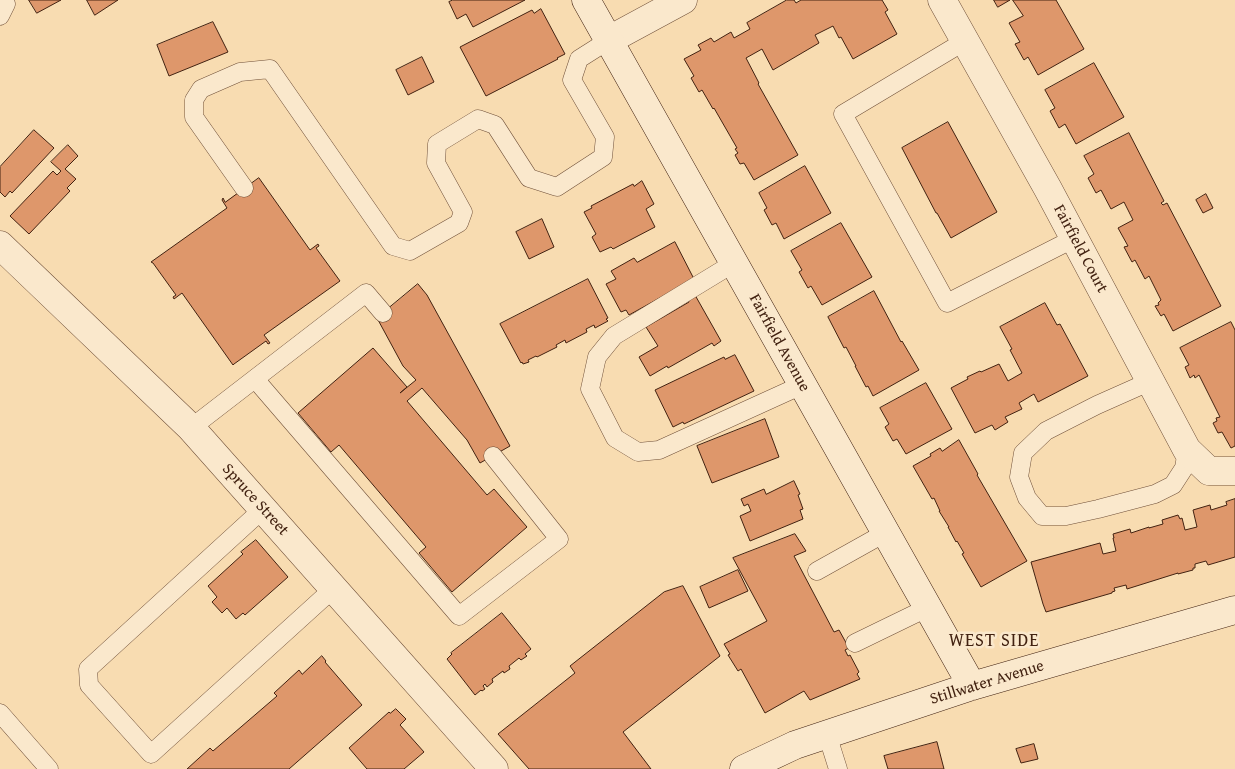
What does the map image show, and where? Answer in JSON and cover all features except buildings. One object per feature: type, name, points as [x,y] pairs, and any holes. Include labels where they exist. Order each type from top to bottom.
[{"type":"street","name":"Fairfield Avenue","points":[[586,0],[972,686]]},
{"type":"street","points":[[609,40],[683,0]]},
{"type":"street","name":"Fairfield Court","points":[[942,0],[1075,238],[1187,450],[1209,471],[1235,471]]},
{"type":"street","name":"Spruce Street","points":[[0,245],[191,428],[494,769]]},
{"type":"street","name":"Stillwater Avenue","points":[[744,769],[795,745],[972,686],[1235,610]]},
{"type":"lane","points":[[0,16],[6,4],[4,0]]},
{"type":"lane","points":[[244,188],[194,117],[194,100],[201,90],[240,72],[270,69],[393,246],[410,251],[458,223],[463,212],[436,163],[437,144],[478,119],[495,125],[529,178],[557,187],[603,157],[605,137],[572,80],[579,59],[609,40]]},
{"type":"lane","points":[[965,41],[843,114],[947,303],[1075,238]]},
{"type":"lane","points":[[734,263],[614,336],[597,357],[590,389],[615,438],[638,452],[659,450],[802,385]]},
{"type":"lane","points":[[191,428],[366,293],[383,313]]},
{"type":"lane","points":[[255,379],[459,616],[559,539],[493,456]]},
{"type":"lane","points":[[1151,381],[1046,431],[1023,453],[1019,477],[1027,498],[1042,516],[1066,516],[1155,494],[1173,485],[1184,468],[1187,450]]},
{"type":"lane","points":[[263,509],[88,669],[89,685],[151,754],[334,588]]},
{"type":"lane","points":[[817,571],[885,533]]},
{"type":"lane","points":[[855,643],[927,608]]},
{"type":"lane","points":[[0,713],[49,769]]},
{"type":"lane","points":[[828,734],[838,769]]},
{"type":"district","name":"WEST SIDE","points":[[994,641]]}]
